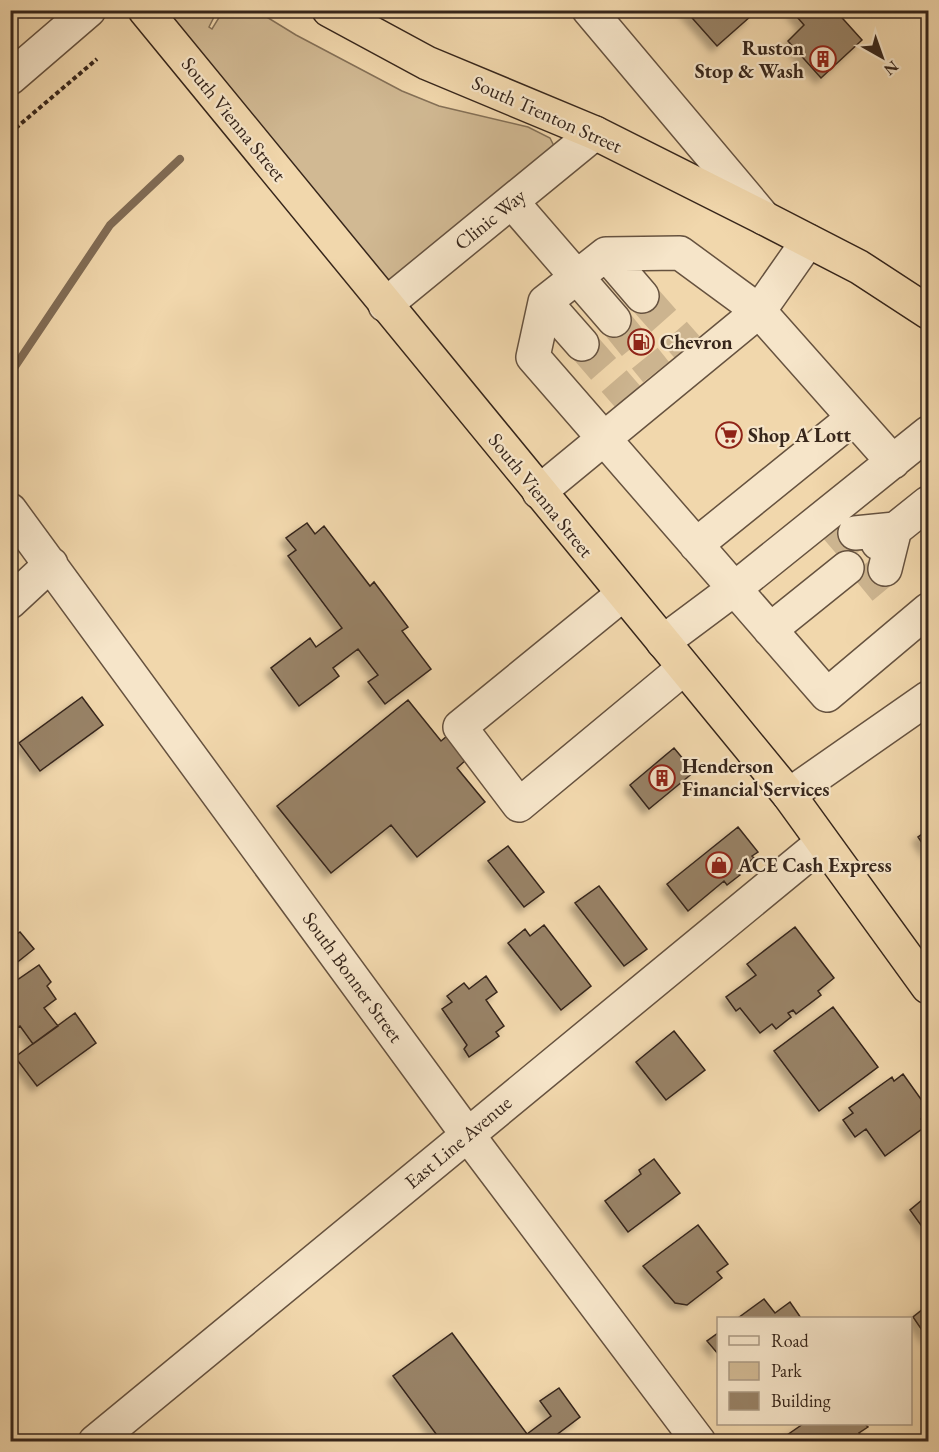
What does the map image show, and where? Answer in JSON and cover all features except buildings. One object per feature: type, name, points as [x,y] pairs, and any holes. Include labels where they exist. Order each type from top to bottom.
[{"type":"highway","name":"South Vienna Street","points":[[145,10],[789,795],[928,987]]},
{"type":"highway","name":"South Trenton Street","points":[[329,10],[427,63],[596,133],[859,267],[928,312]]},
{"type":"street","points":[[10,78],[88,10]]},
{"type":"street","name":"South Trenton Street","points":[[589,10],[764,218]]},
{"type":"street","name":"Clinic Way","points":[[385,305],[596,133]]},
{"type":"street","points":[[512,202],[614,320]]},
{"type":"street","points":[[539,492],[603,439],[634,404],[662,379],[693,354],[759,311],[808,241]]},
{"type":"street","points":[[893,462],[759,311],[680,253],[606,254],[545,302],[533,357],[826,695],[928,610]]},
{"type":"street","points":[[606,254],[642,296]]},
{"type":"street","points":[[545,302],[582,344]]},
{"type":"street","points":[[696,545],[853,418]]},
{"type":"street","points":[[663,642],[734,589],[928,433]]},
{"type":"street","points":[[770,630],[928,502]]},
{"type":"street","name":"South Bonner Street","points":[[10,510],[467,1134],[699,1442]]},
{"type":"street","points":[[10,603],[51,564]]},
{"type":"street","points":[[623,594],[460,727],[519,805],[684,668]]},
{"type":"street","points":[[789,795],[928,698]]},
{"type":"street","name":"East Line Avenue","points":[[95,1442],[822,843]]},
{"type":"path","points":[[10,133],[97,59]]},
{"type":"green space","points":[[162,11],[217,11],[209,27],[212,29],[223,11],[257,11],[296,35],[402,91],[439,106],[528,127],[550,138],[554,146],[390,281],[385,282]]},
{"type":"waterway","points":[[10,374],[110,225],[180,159]]},
{"type":"tunnel","points":[[642,296],[687,347]]},
{"type":"tunnel","points":[[614,320],[656,372]]},
{"type":"tunnel","points":[[582,344],[628,397]]},
{"type":"tunnel","points":[[834,551],[855,533]]},
{"type":"tunnel","points":[[862,588],[885,569]]},
{"type":"place","name":"Ruston Stop & Wash","points":[[823,59]]},
{"type":"place","name":"Chevron","points":[[641,342]]},
{"type":"place","name":"Shop A Lott","points":[[729,435]]},
{"type":"place","name":"Henderson Financial Services","points":[[662,778]]},
{"type":"place","name":"ACE Cash Express","points":[[719,865]]}]
